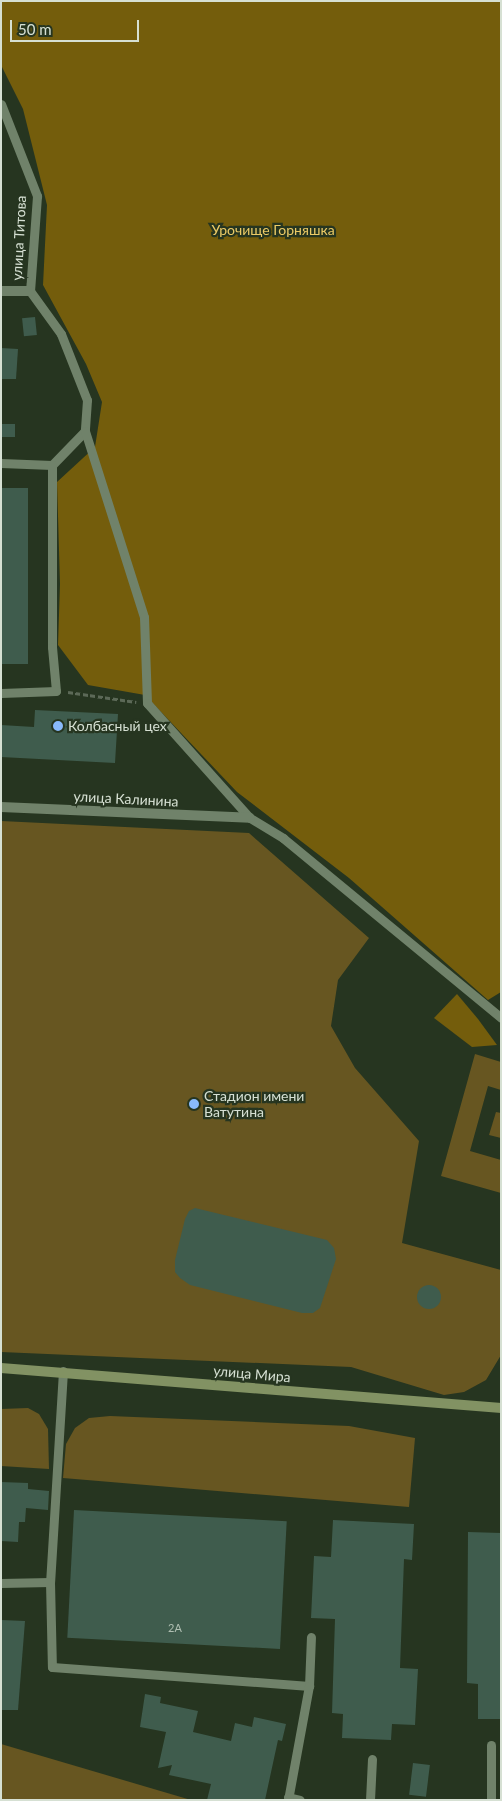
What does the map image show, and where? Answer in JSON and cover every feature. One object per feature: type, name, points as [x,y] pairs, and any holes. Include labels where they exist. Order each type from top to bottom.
[{"type":"main road","name":"улица Мира","points":[[1,1368],[501,1408]]},
{"type":"street","points":[[1,290],[30,291]]},
{"type":"street","name":"улица Калинина","points":[[1,807],[250,818]]},
{"type":"lane","name":"улица Титова","points":[[1,104],[38,196],[30,291]]},
{"type":"lane","points":[[30,291],[61,334],[87,400],[85,431],[144,617],[147,703],[250,818],[283,838],[501,1018]]},
{"type":"lane","points":[[1,692],[56,691],[52,647],[52,465],[85,431]]},
{"type":"lane","points":[[1,463],[52,465]]},
{"type":"lane","points":[[63,1372],[50,1582],[52,1667],[309,1686]]},
{"type":"lane","points":[[1,1583],[50,1582]]},
{"type":"lane","points":[[300,1800],[288,1798],[309,1686],[311,1637]]},
{"type":"lane","points":[[491,1745],[491,1800]]},
{"type":"lane","points":[[370,1800],[372,1759]]},
{"type":"path","points":[[56,691],[147,703]]},
{"type":"shaded area","name":"Стадион имени Ватутина","points":[[1,821],[249,833],[369,938],[338,980],[331,1026],[355,1068],[419,1141],[402,1243],[501,1270],[501,1355],[486,1380],[464,1392],[444,1395],[351,1367],[1,1352]]},
{"type":"shaded area","points":[[475,1054],[501,1062],[501,1090],[488,1086],[470,1151],[501,1160],[501,1193],[441,1176]]},
{"type":"shaded area","points":[[496,1112],[501,1113],[501,1138],[489,1135]]},
{"type":"shaded area","points":[[28,1408],[39,1414],[48,1429],[49,1469],[1,1466],[1,1409]]},
{"type":"shaded area","points":[[110,1416],[349,1426],[415,1438],[409,1507],[63,1478],[66,1444],[75,1428],[89,1418]]},
{"type":"shaded area","points":[[1,1744],[191,1800],[1,1800]]},
{"type":"green space","name":"Урочище Горняшка","points":[[1,1],[501,1],[501,992],[488,1000],[349,878],[237,792],[145,695],[88,685],[58,645],[60,584],[57,482],[95,447],[102,402],[86,364],[43,285],[47,205],[23,109],[1,65]]},
{"type":"green space","points":[[457,994],[497,1045],[472,1047],[434,1018]]},
{"type":"building","points":[[35,317],[37,335],[24,336],[22,318]]},
{"type":"building","points":[[1,348],[18,349],[16,379],[1,379]]},
{"type":"building","points":[[1,424],[15,424],[15,437],[1,437]]},
{"type":"building","points":[[1,488],[28,488],[28,664],[1,664]]},
{"type":"building","points":[[35,710],[118,714],[115,763],[1,757],[1,725],[34,727]]},
{"type":"building","points":[[195,1208],[327,1240],[334,1248],[336,1259],[320,1308],[313,1313],[302,1313],[190,1285],[180,1278],[175,1272],[175,1260],[185,1219],[189,1211]]},
{"type":"building","points":[[429,1285],[437,1289],[441,1297],[437,1305],[429,1309],[421,1305],[417,1297],[421,1289]]},
{"type":"building","points":[[1,1482],[28,1483],[28,1489],[49,1491],[48,1510],[26,1508],[25,1522],[19,1522],[18,1542],[1,1541]]},
{"type":"building","points":[[74,1510],[287,1521],[280,1649],[67,1638]]},
{"type":"building","points":[[333,1520],[414,1524],[412,1560],[404,1559],[400,1668],[418,1669],[415,1725],[392,1724],[391,1740],[342,1738],[343,1714],[332,1713],[335,1619],[311,1618],[314,1556],[331,1557]]},
{"type":"building","points":[[468,1532],[501,1533],[501,1719],[478,1719],[478,1684],[467,1683]]},
{"type":"building","points":[[1,1620],[25,1621],[18,1710],[1,1710]]},
{"type":"building","points":[[145,1694],[161,1697],[160,1703],[198,1711],[193,1732],[231,1741],[235,1723],[252,1727],[254,1717],[286,1724],[282,1741],[278,1740],[265,1800],[207,1800],[211,1784],[169,1775],[172,1765],[158,1768],[166,1732],[140,1727]]},
{"type":"building","points":[[413,1763],[430,1765],[426,1797],[409,1795]]},
{"type":"place","name":"Колбасный цех","points":[[58,726]]},
{"type":"place","name":"Стадион имени Ватутина","points":[[194,1104]]}]
